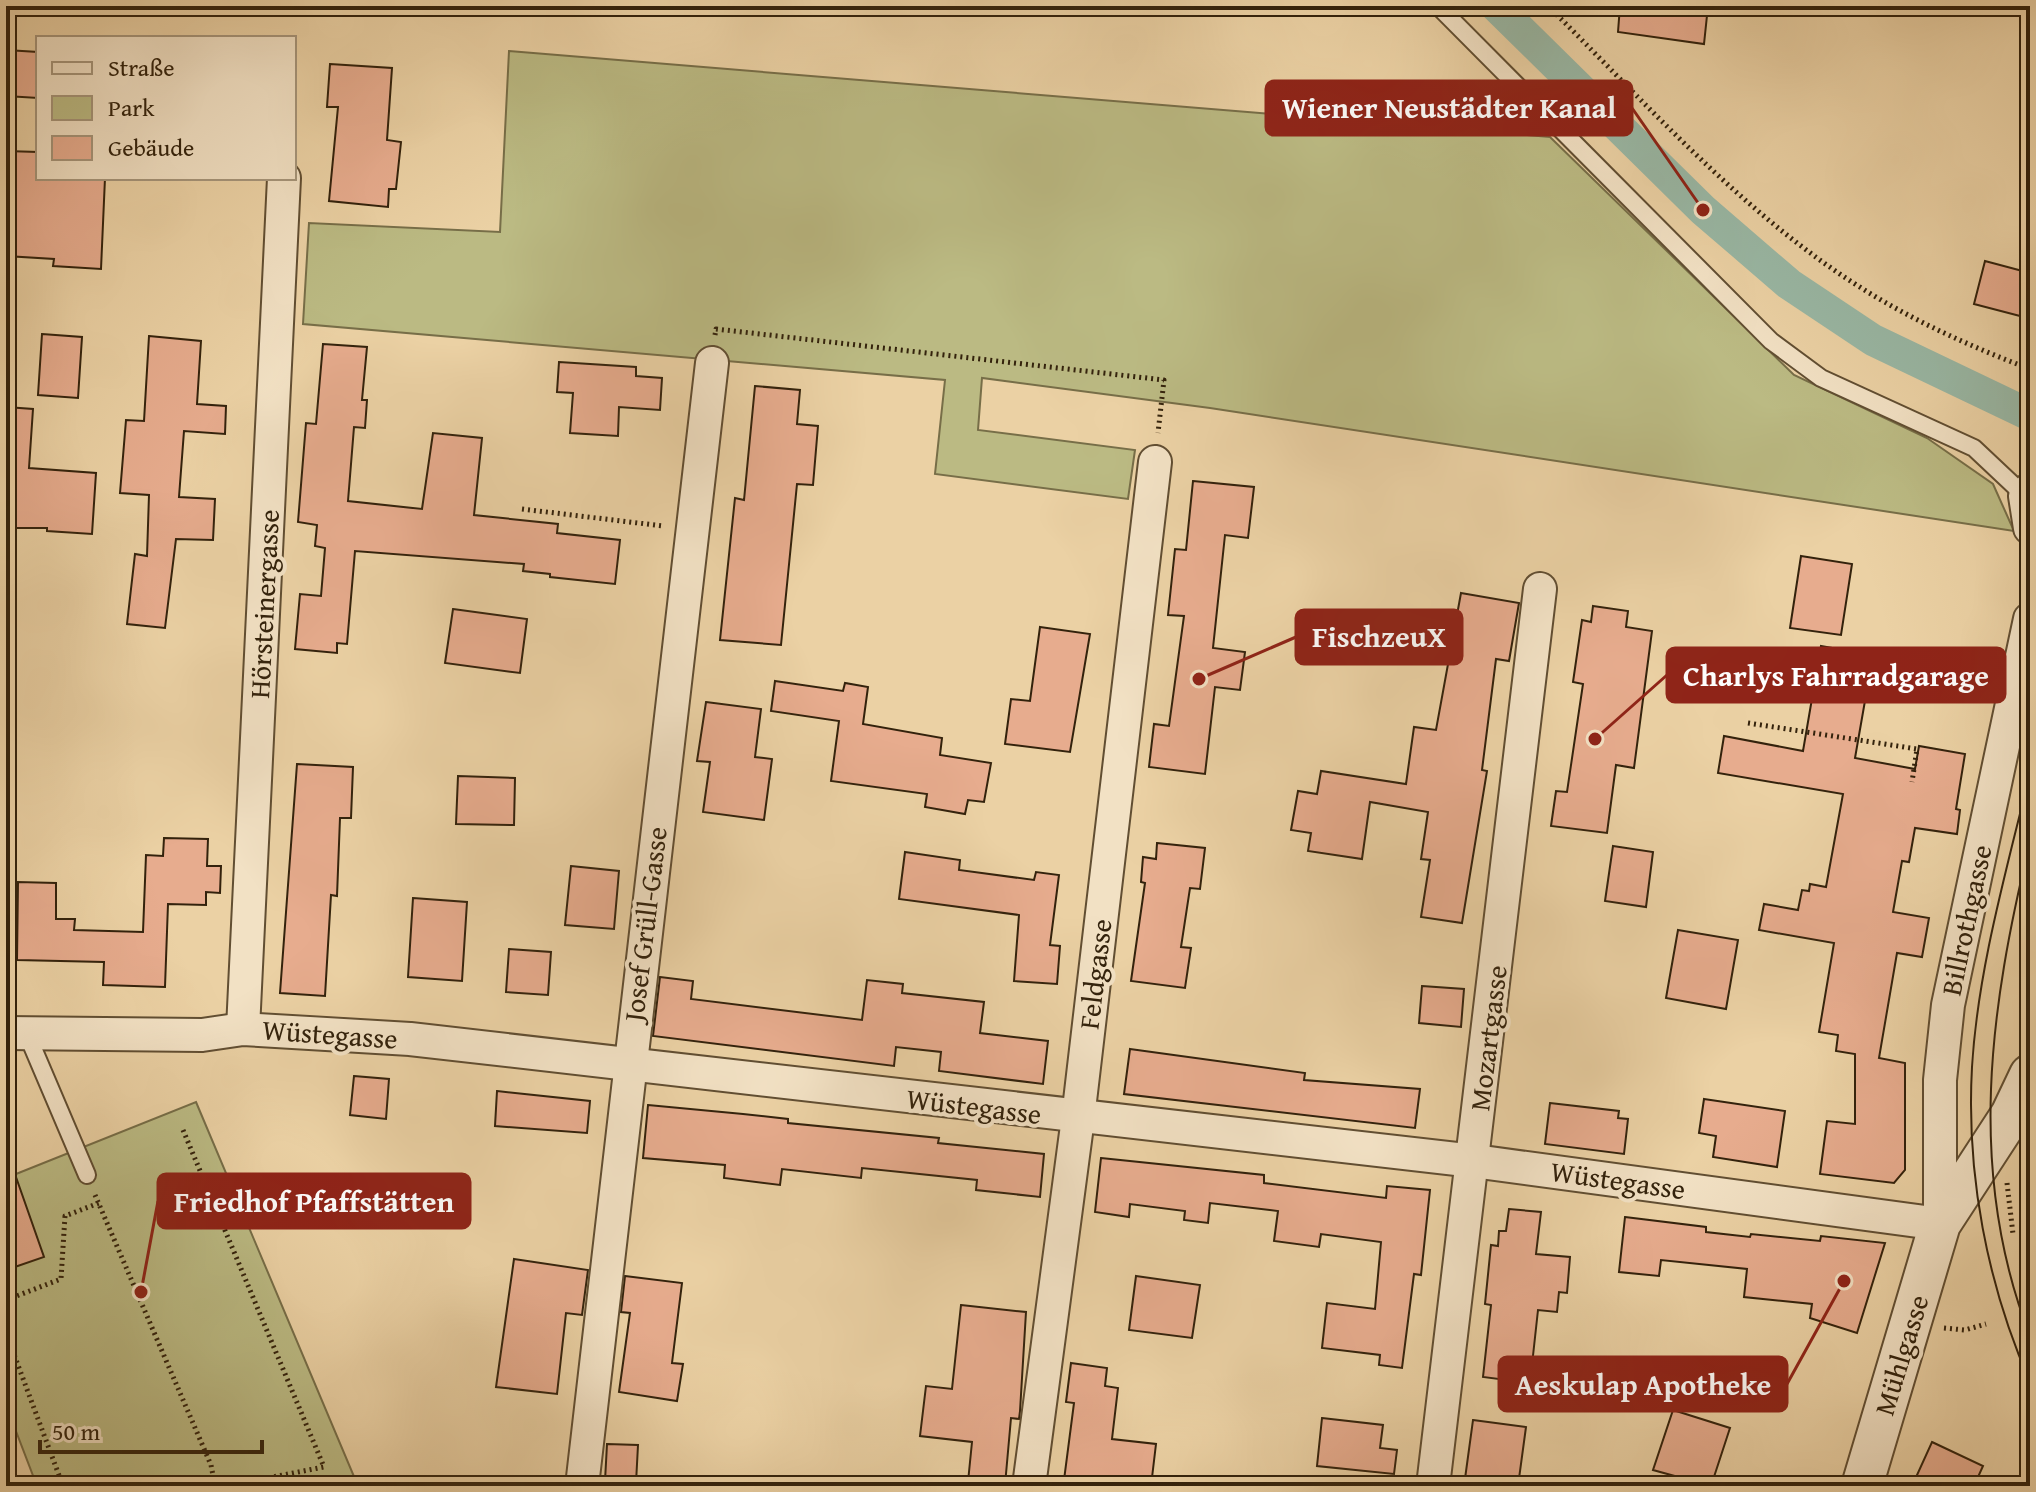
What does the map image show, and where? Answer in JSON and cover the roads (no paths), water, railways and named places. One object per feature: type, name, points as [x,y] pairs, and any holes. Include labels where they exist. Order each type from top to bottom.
[{"type":"street","name":"Hörsteinergasse","points":[[243,1029],[284,180]]},
{"type":"street","name":"Josef Grüll-Gasse","points":[[582,1486],[628,1065],[712,363]]},
{"type":"street","name":"Feldgasse","points":[[1029,1486],[1078,1118],[1155,462]]},
{"type":"street","name":"Mozartgasse","points":[[1433,1486],[1540,589]]},
{"type":"street","name":"Billrothgasse","points":[[1940,1224],[1940,1080],[1948,1005],[2030,619]]},
{"type":"street","name":"Wüstegasse","points":[[16,1033],[202,1035],[243,1029],[410,1039],[1474,1161],[1940,1224]]},
{"type":"street","name":"Mühlgasse","points":[[1862,1486],[1940,1224],[2021,1118],[2030,1075]]},
{"type":"lane","points":[[1438,6],[1771,341],[1821,378],[1974,448],[2028,504]]},
{"type":"lane","points":[[16,1033],[87,1175]]},
{"type":"waterway","points":[[1496,6],[1703,210],[1789,284],[1873,340],[2030,415]]},
{"type":"tram line","points":[[2030,773],[1980,993],[1971,1107],[1976,1188],[1991,1267],[2030,1382]]},
{"type":"tram line","points":[[2030,842],[2004,966],[1991,1089],[1991,1151],[1997,1213],[2010,1274],[2030,1336]]},
{"type":"place","name":"Wiener Neustädter Kanal","points":[[1703,210]]},
{"type":"place","name":"FischzeuX","points":[[1199,679]]},
{"type":"place","name":"Charlys Fahrradgarage","points":[[1595,739]]},
{"type":"place","name":"Aeskulap Apotheke","points":[[1844,1281]]},
{"type":"place","name":"Friedhof Pfaffstätten","points":[[141,1292]]}]
